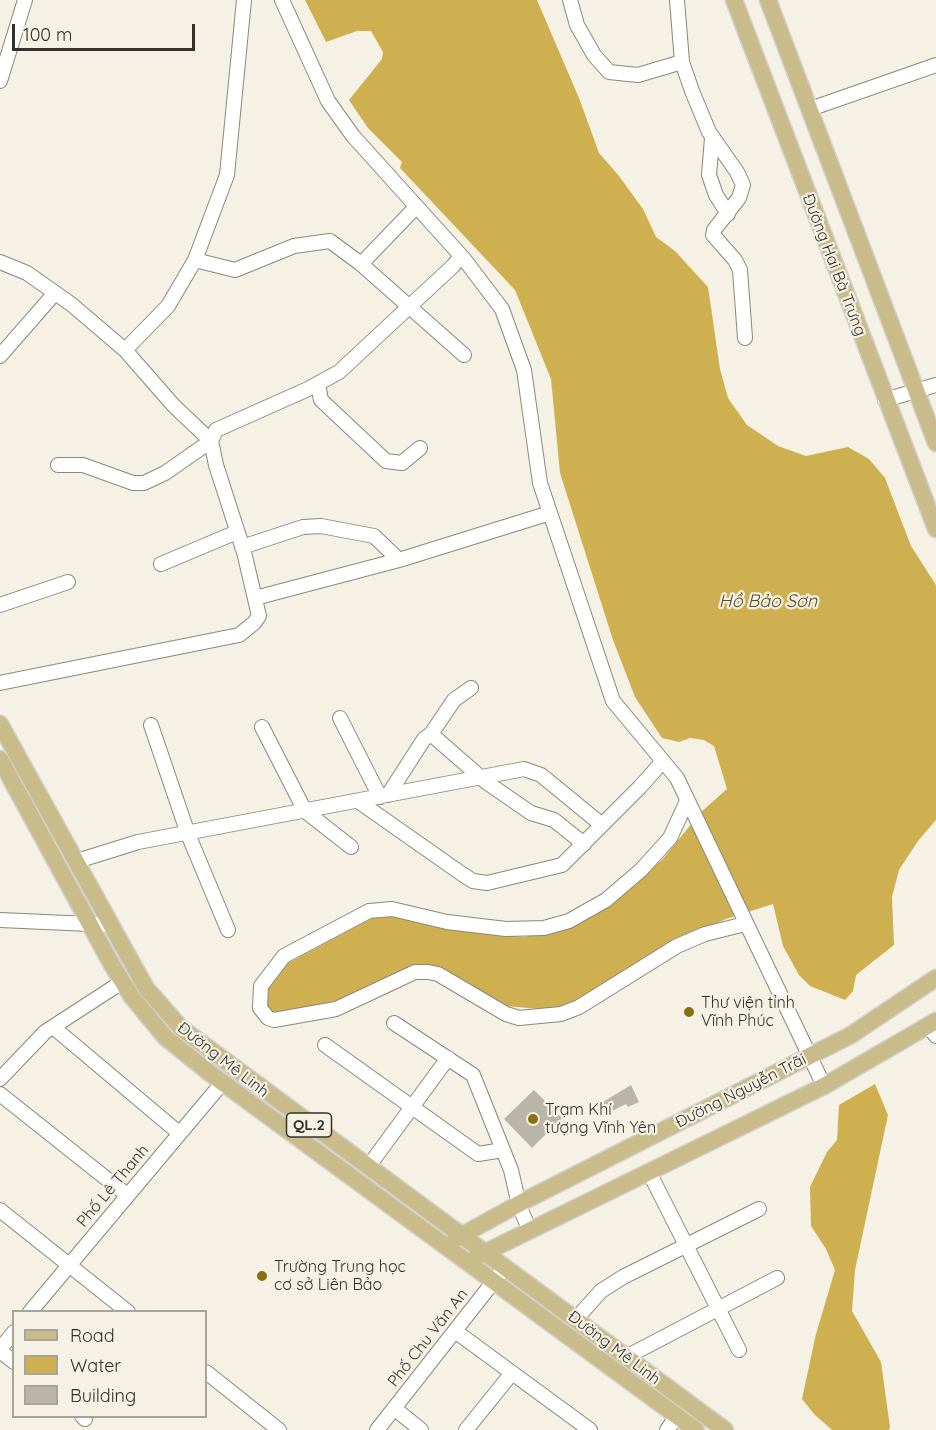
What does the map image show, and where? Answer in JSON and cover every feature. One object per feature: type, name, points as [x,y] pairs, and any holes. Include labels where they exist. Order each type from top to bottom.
[{"type":"main road","name":"Đường Hai Bà Trưng","points":[[734,0],[936,529]]},
{"type":"main road","name":"Đường Hai Bà Trưng","points":[[768,0],[936,442]]},
{"type":"main road","name":"Đường Mê Linh","points":[[0,724],[146,988],[181,1028],[725,1430]]},
{"type":"main road","name":"Đường Mê Linh","points":[[0,759],[122,982],[146,1016],[165,1037],[493,1281],[672,1423],[696,1430]]},
{"type":"main road","name":"Đường Nguyễn Trãi","points":[[444,1245],[851,1035],[936,978]]},
{"type":"main road","name":"Đường Nguyễn Trãi","points":[[468,1262],[529,1229],[824,1086],[933,1027]]},
{"type":"street","points":[[0,81],[4,52],[25,0]]},
{"type":"street","points":[[125,350],[168,306],[195,260],[227,175],[244,0]]},
{"type":"street","points":[[282,0],[328,101],[353,136],[461,256],[502,309],[524,370],[540,483],[614,701],[677,778],[824,1086]]},
{"type":"street","points":[[570,0],[577,25],[594,55],[609,72],[639,75],[682,62]]},
{"type":"street","points":[[677,0],[682,62],[712,138],[737,172],[743,185],[742,191],[728,214],[714,230],[713,235],[735,260],[740,270],[745,338]]},
{"type":"street","points":[[810,110],[936,65]]},
{"type":"street","points":[[712,138],[709,175],[716,195],[728,214]]},
{"type":"street","points":[[361,264],[416,207]]},
{"type":"street","points":[[195,260],[235,270],[294,246],[330,241],[361,264],[464,356]]},
{"type":"street","points":[[58,465],[83,465],[134,483],[144,483],[165,473],[211,441],[216,430],[318,384],[339,372],[461,256]]},
{"type":"street","points":[[0,262],[27,273],[125,350],[174,406],[211,441],[242,547],[259,616],[239,635],[0,683]]},
{"type":"street","points":[[0,356],[55,293]]},
{"type":"street","points":[[318,384],[321,400],[386,461],[402,463],[420,448]]},
{"type":"street","points":[[885,400],[936,385]]},
{"type":"street","points":[[255,598],[399,560],[550,513]]},
{"type":"street","points":[[242,547],[303,527],[321,526],[374,536],[399,560]]},
{"type":"street","points":[[161,564],[237,532]]},
{"type":"street","points":[[0,605],[68,582]]},
{"type":"street","points":[[384,796],[454,700],[471,688]]},
{"type":"street","points":[[340,718],[384,796]]},
{"type":"street","points":[[151,725],[188,834],[228,930]]},
{"type":"street","points":[[262,728],[305,811],[351,848]]},
{"type":"street","points":[[431,734],[479,776],[531,813],[554,820],[584,844]]},
{"type":"street","points":[[358,801],[476,882],[509,879],[562,866],[663,760]]},
{"type":"street","points":[[77,861],[138,842],[524,769],[541,775],[602,825]]},
{"type":"street","points":[[689,804],[670,838],[641,870],[606,900],[569,921],[544,928],[506,929],[447,922],[392,909],[369,911],[284,956],[261,986],[260,1008],[268,1018],[274,1020],[336,1009],[415,972],[428,972],[438,974],[507,1014],[519,1018],[550,1016],[579,1006],[677,946],[705,934],[744,922]]},
{"type":"street","points":[[0,920],[112,925]]},
{"type":"street","points":[[0,1079],[53,1027],[122,982]]},
{"type":"street","points":[[394,1023],[473,1075],[511,1170],[519,1205],[529,1229]]},
{"type":"street","points":[[53,1027],[179,1133]]},
{"type":"street","points":[[325,1045],[478,1154],[503,1150]]},
{"type":"street","points":[[368,1167],[448,1058]]},
{"type":"street","name":"Phố Lê Thanh","points":[[31,1310],[223,1082]]},
{"type":"street","points":[[0,1094],[127,1195]]},
{"type":"street","points":[[650,1172],[740,1350]]},
{"type":"street","points":[[576,1319],[601,1291],[623,1277],[759,1209]]},
{"type":"street","points":[[0,1210],[127,1310]]},
{"type":"street","name":"Phố Chu Văn An","points":[[377,1430],[505,1267]]},
{"type":"street","points":[[626,1357],[777,1278]]},
{"type":"street","points":[[455,1331],[512,1373],[574,1426],[590,1430]]},
{"type":"street","points":[[12,1335],[0,1350],[12,1360]]},
{"type":"street","points":[[207,1373],[279,1430]]},
{"type":"street","points":[[466,1430],[512,1373]]},
{"type":"street","points":[[394,1408],[421,1430]]},
{"type":"water","name":"Hồ Bảo Sơn","points":[[305,0],[537,0],[579,98],[599,153],[643,209],[656,237],[675,251],[708,287],[720,369],[728,398],[747,425],[778,446],[806,456],[848,447],[869,459],[885,478],[911,546],[936,585],[936,820],[918,841],[899,870],[892,897],[894,945],[856,975],[853,991],[845,1000],[810,986],[799,975],[783,946],[773,904],[726,919],[680,940],[570,1006],[549,1010],[506,1006],[420,966],[401,971],[335,1005],[271,1014],[264,1000],[264,990],[277,969],[378,915],[406,916],[462,931],[523,937],[552,932],[613,900],[662,860],[701,812],[727,789],[714,746],[704,740],[690,738],[679,742],[662,738],[635,697],[613,640],[560,473],[551,379],[515,290],[400,168],[402,162],[368,128],[349,100],[382,59],[383,52],[371,31],[357,31],[326,42]]},
{"type":"water","points":[[875,1084],[888,1115],[855,1270],[852,1311],[881,1362],[890,1427],[889,1430],[832,1430],[814,1414],[802,1399],[816,1334],[835,1270],[826,1249],[811,1226],[810,1187],[827,1152],[837,1140],[839,1105]]},
{"type":"building","points":[[631,1085],[639,1102],[628,1107],[626,1104],[608,1113],[603,1102]]},
{"type":"building","name":"Trạm Khí tượng Vĩnh Yên","points":[[534,1090],[562,1118],[532,1148],[504,1119]]},
{"type":"place","name":"Thư viện tỉnh Vĩnh Phúc","points":[[689,1012]]},
{"type":"place","name":"Trạm Khí tượng Vĩnh Yên","points":[[533,1119]]},
{"type":"place","name":"Trường Trung học cơ sở Liên Bảo","points":[[262,1276]]}]
